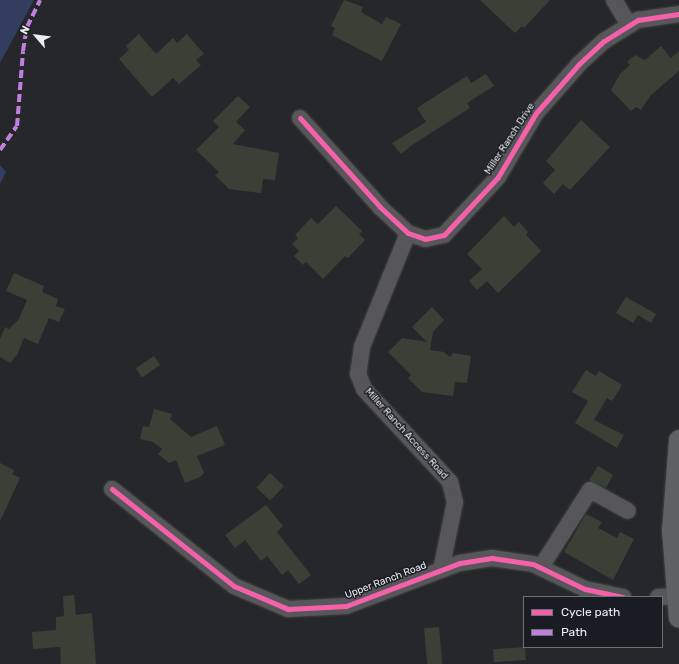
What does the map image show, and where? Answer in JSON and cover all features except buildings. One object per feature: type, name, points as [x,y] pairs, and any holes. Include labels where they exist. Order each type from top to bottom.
[{"type":"main road","points":[[679,440],[672,530],[671,596],[679,618]]},
{"type":"street","points":[[614,0],[629,25]]},
{"type":"street","name":"Miller Ranch Drive","points":[[300,118],[375,202],[408,233],[425,239],[444,234],[498,177],[536,113],[579,64],[604,41],[638,20],[679,14]]},
{"type":"street","name":"Miller Ranch Access Road","points":[[408,233],[362,347],[358,374],[364,390],[450,482],[455,502],[441,570]]},
{"type":"street","name":"Upper Ranch Road","points":[[112,489],[234,586],[288,608],[346,606],[460,563],[492,558],[510,559],[541,567],[585,589],[618,596]]},
{"type":"street","points":[[541,567],[590,490],[628,511]]},
{"type":"shaded area","points":[[0,0],[34,0],[0,63]]},
{"type":"shaded area","points":[[0,165],[6,172],[0,184]]},
{"type":"marked path","points":[[0,150],[17,126],[23,51],[27,27],[40,0]]},
{"type":"cycle path","points":[[300,118],[380,207],[408,233],[425,239],[444,235],[498,177],[536,113],[579,64],[604,41],[638,20],[679,14]]},
{"type":"cycle path","points":[[112,489],[234,586],[288,609],[346,606],[460,563],[492,558],[533,564],[585,589],[618,596]]}]
